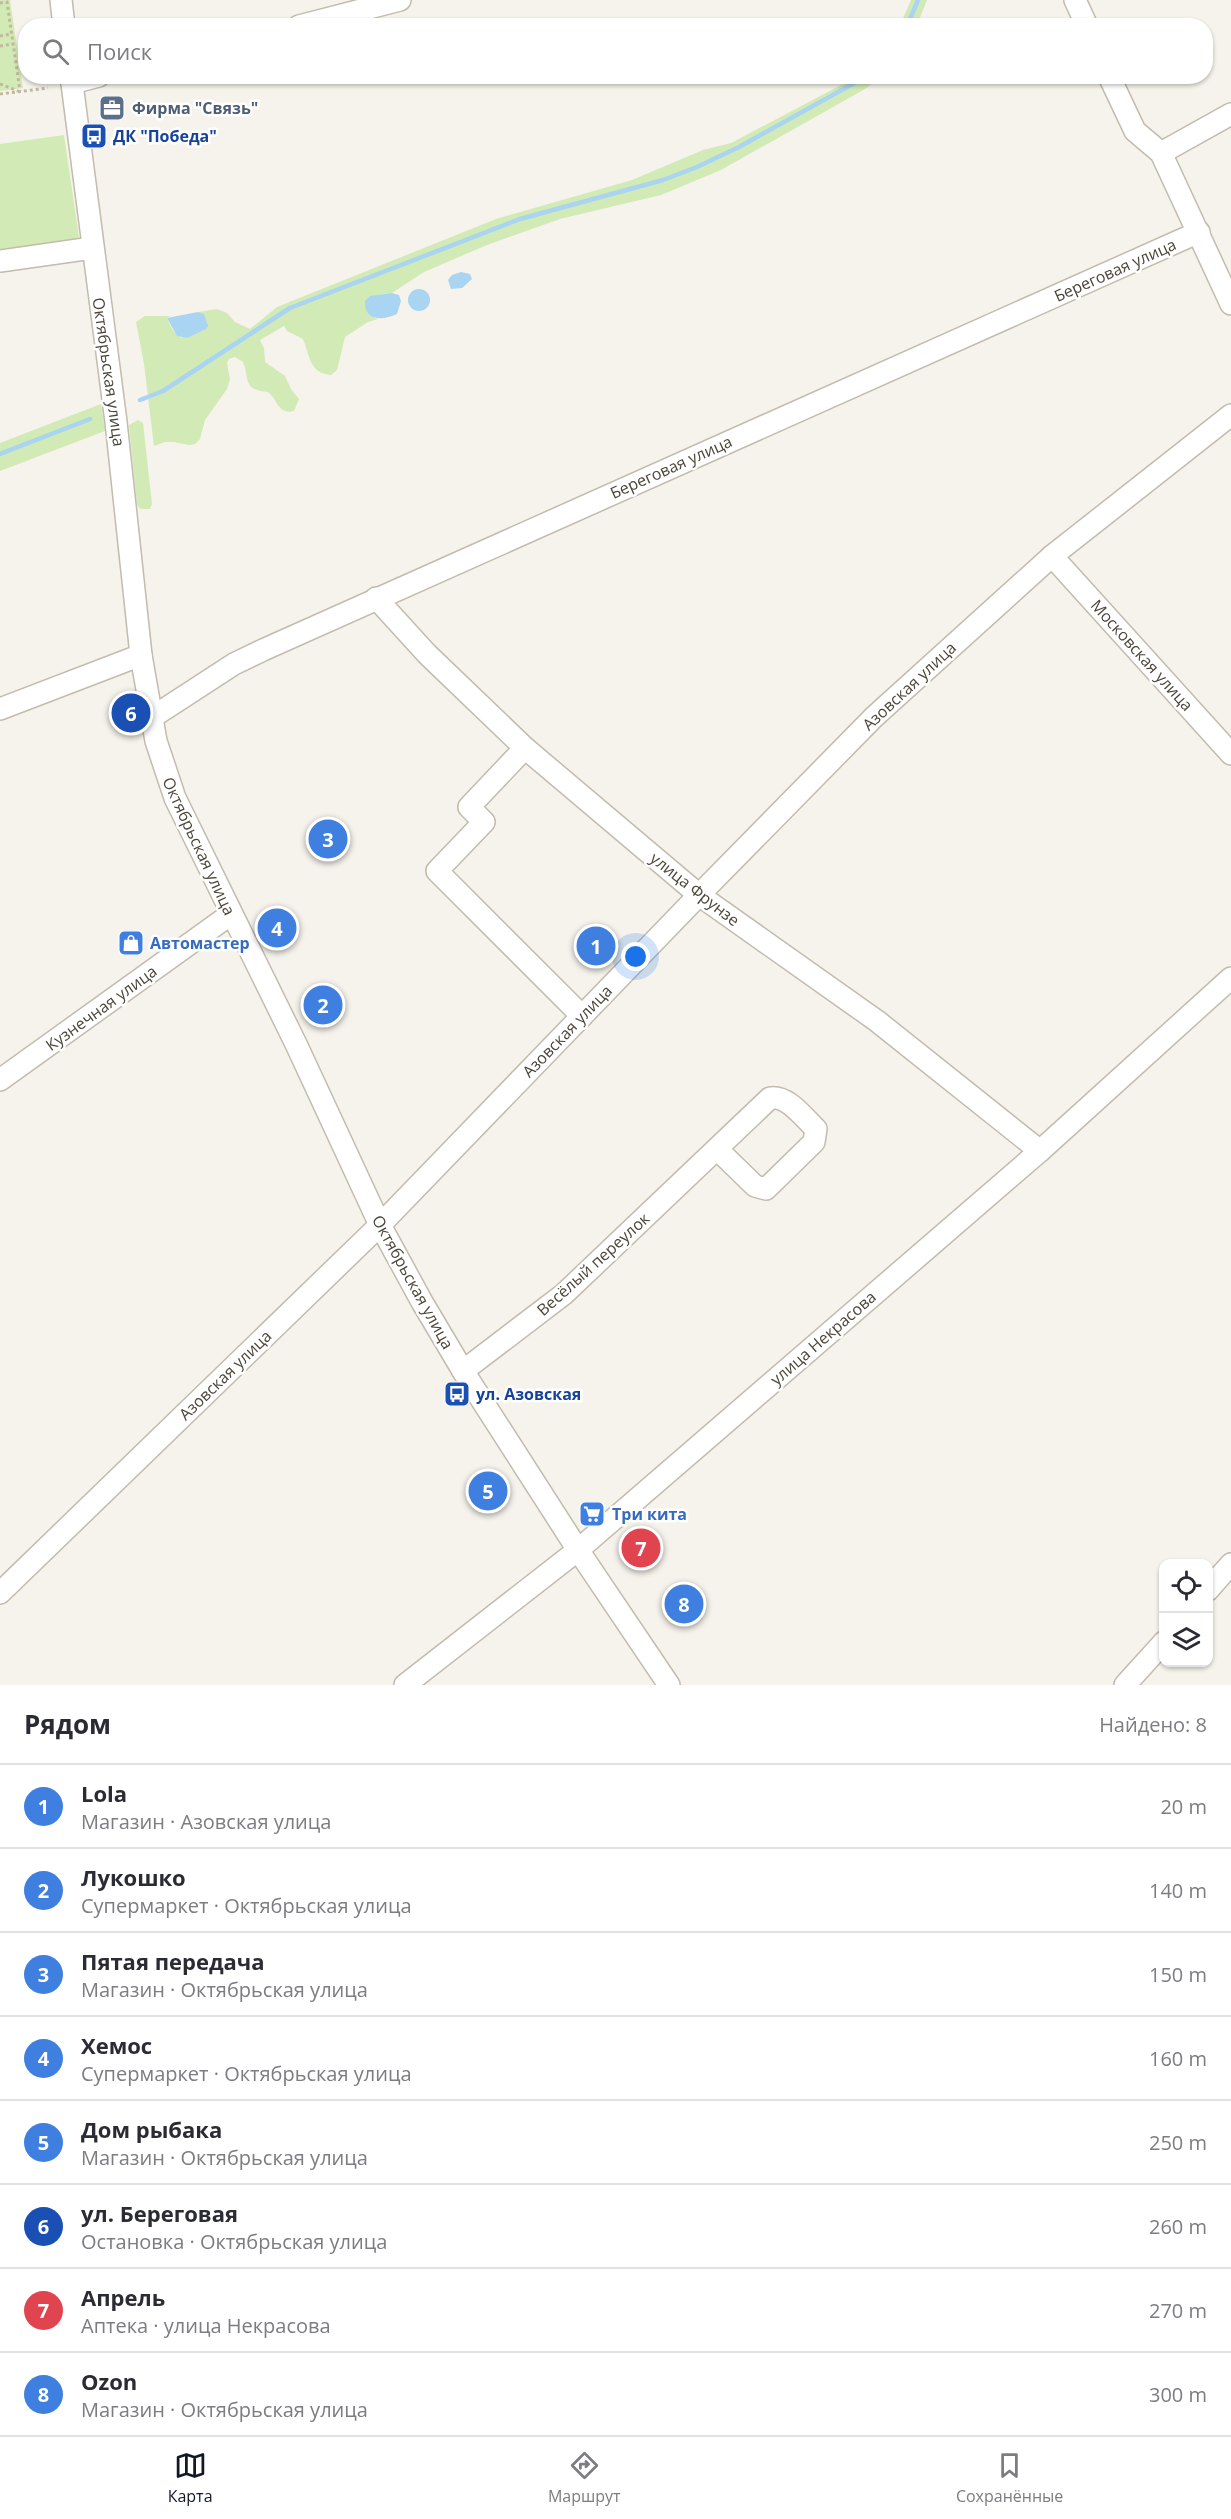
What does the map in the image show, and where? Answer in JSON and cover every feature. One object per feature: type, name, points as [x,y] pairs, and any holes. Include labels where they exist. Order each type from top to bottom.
[{"type":"street","points":[[61,0],[63,18]]},
{"type":"street","points":[[330,18],[400,0]]},
{"type":"street","points":[[1075,0],[1083,18]]},
{"type":"street","name":"Октябрьская улица","points":[[72,84],[116,422],[141,655],[151,718],[162,765],[175,798],[296,1044],[380,1225],[422,1302],[463,1371],[578,1550],[669,1685]]},
{"type":"street","points":[[1113,84],[1135,131],[1161,153],[1231,304]]},
{"type":"street","points":[[1161,153],[1231,114]]},
{"type":"street","name":"Береговая улица","points":[[151,718],[234,664],[376,598],[1199,232]]},
{"type":"street","points":[[0,261],[92,248]]},
{"type":"street","name":"Азовская улица","points":[[0,1593],[380,1225],[874,717],[1052,556],[1231,415]]},
{"type":"street","name":"Московская улица","points":[[1052,556],[1231,754]]},
{"type":"street","name":"улица Фрунзе","points":[[376,598],[427,654],[525,748],[699,895],[877,1021],[1040,1151]]},
{"type":"street","points":[[0,709],[141,655]]},
{"type":"street","points":[[525,748],[469,807],[484,822],[437,871],[582,1016]]},
{"type":"street","name":"Кузнечная улица","points":[[0,1080],[231,914]]},
{"type":"street","name":"улица Некрасова","points":[[405,1685],[578,1550],[1040,1151],[1231,978]]},
{"type":"street","name":"Весёлый переулок","points":[[463,1371],[564,1294],[770,1098],[776,1097],[786,1101],[816,1129],[817,1135],[814,1142],[766,1189],[755,1186],[717,1149]]},
{"type":"street","points":[[1213,1585],[1231,1564]]},
{"type":"street","points":[[1125,1685],[1159,1648]]},
{"type":"path","points":[[0,3],[7,2],[18,78]]},
{"type":"path","points":[[0,36],[12,34]]},
{"type":"path","points":[[0,46],[13,44]]},
{"type":"path","points":[[0,84],[20,92]]},
{"type":"path","points":[[19,84],[20,92]]},
{"type":"path","points":[[0,94],[48,88]]},
{"type":"green space","points":[[0,0],[10,0],[18,54],[18,84],[22,84],[23,88],[0,91]]},
{"type":"green space","points":[[911,0],[927,0],[920,18],[903,18]]},
{"type":"green space","points":[[843,84],[872,84],[721,170],[661,195],[560,219],[487,245],[424,272],[392,293],[381,294],[374,318],[378,319],[368,322],[345,337],[337,370],[331,375],[324,374],[314,367],[303,339],[287,331],[284,326],[260,340],[264,348],[265,362],[285,376],[299,399],[294,411],[281,409],[268,392],[254,389],[248,383],[243,362],[235,357],[229,359],[227,363],[230,379],[227,389],[205,420],[200,439],[195,444],[189,445],[165,442],[154,446],[144,364],[136,322],[145,316],[170,316],[167,318],[171,327],[182,338],[204,314],[198,312],[217,309],[250,329],[277,307],[496,219],[632,180],[703,150],[731,143]]},
{"type":"green space","points":[[64,135],[80,244],[0,256],[0,144]]},
{"type":"green space","points":[[101,404],[105,431],[0,471],[0,443]]},
{"type":"green space","points":[[138,420],[143,423],[152,504],[150,509],[140,509],[137,504],[129,425]]},
{"type":"water","points":[[461,272],[470,274],[472,279],[462,288],[451,289],[448,280],[452,275]]},
{"type":"water","points":[[415,289],[423,289],[430,296],[430,304],[423,311],[415,311],[408,304],[408,296]]},
{"type":"water","points":[[392,293],[399,295],[401,301],[397,314],[386,318],[375,318],[367,312],[365,301],[370,296]]},
{"type":"water","points":[[198,312],[204,314],[208,326],[206,329],[187,338],[177,336],[167,318]]},
{"type":"waterway","points":[[910,18],[918,0]]},
{"type":"waterway","points":[[140,400],[163,391],[290,308],[520,219],[663,180],[697,167],[739,147],[853,84]]},
{"type":"waterway","points":[[0,454],[90,419]]},
{"type":"place","name":"Фирма \"Связь\"","points":[[112,108]]},
{"type":"place","name":"ДК \"Победа\"","points":[[94,136]]},
{"type":"place","name":"ул. Береговая","points":[[131,713]]},
{"type":"place","name":"Пятая передача","points":[[328,839]]},
{"type":"place","name":"Хемос","points":[[277,928]]},
{"type":"place","name":"Автомастер","points":[[131,943]]},
{"type":"place","name":"Lola","points":[[596,946]]},
{"type":"place","name":"Лукошко","points":[[323,1005]]},
{"type":"place","name":"ул. Азовская","points":[[457,1394]]},
{"type":"place","name":"Дом рыбака","points":[[488,1491]]},
{"type":"place","name":"Три кита","points":[[592,1514]]},
{"type":"place","name":"Апрель","points":[[641,1548]]},
{"type":"place","name":"Ozon","points":[[684,1604]]}]
